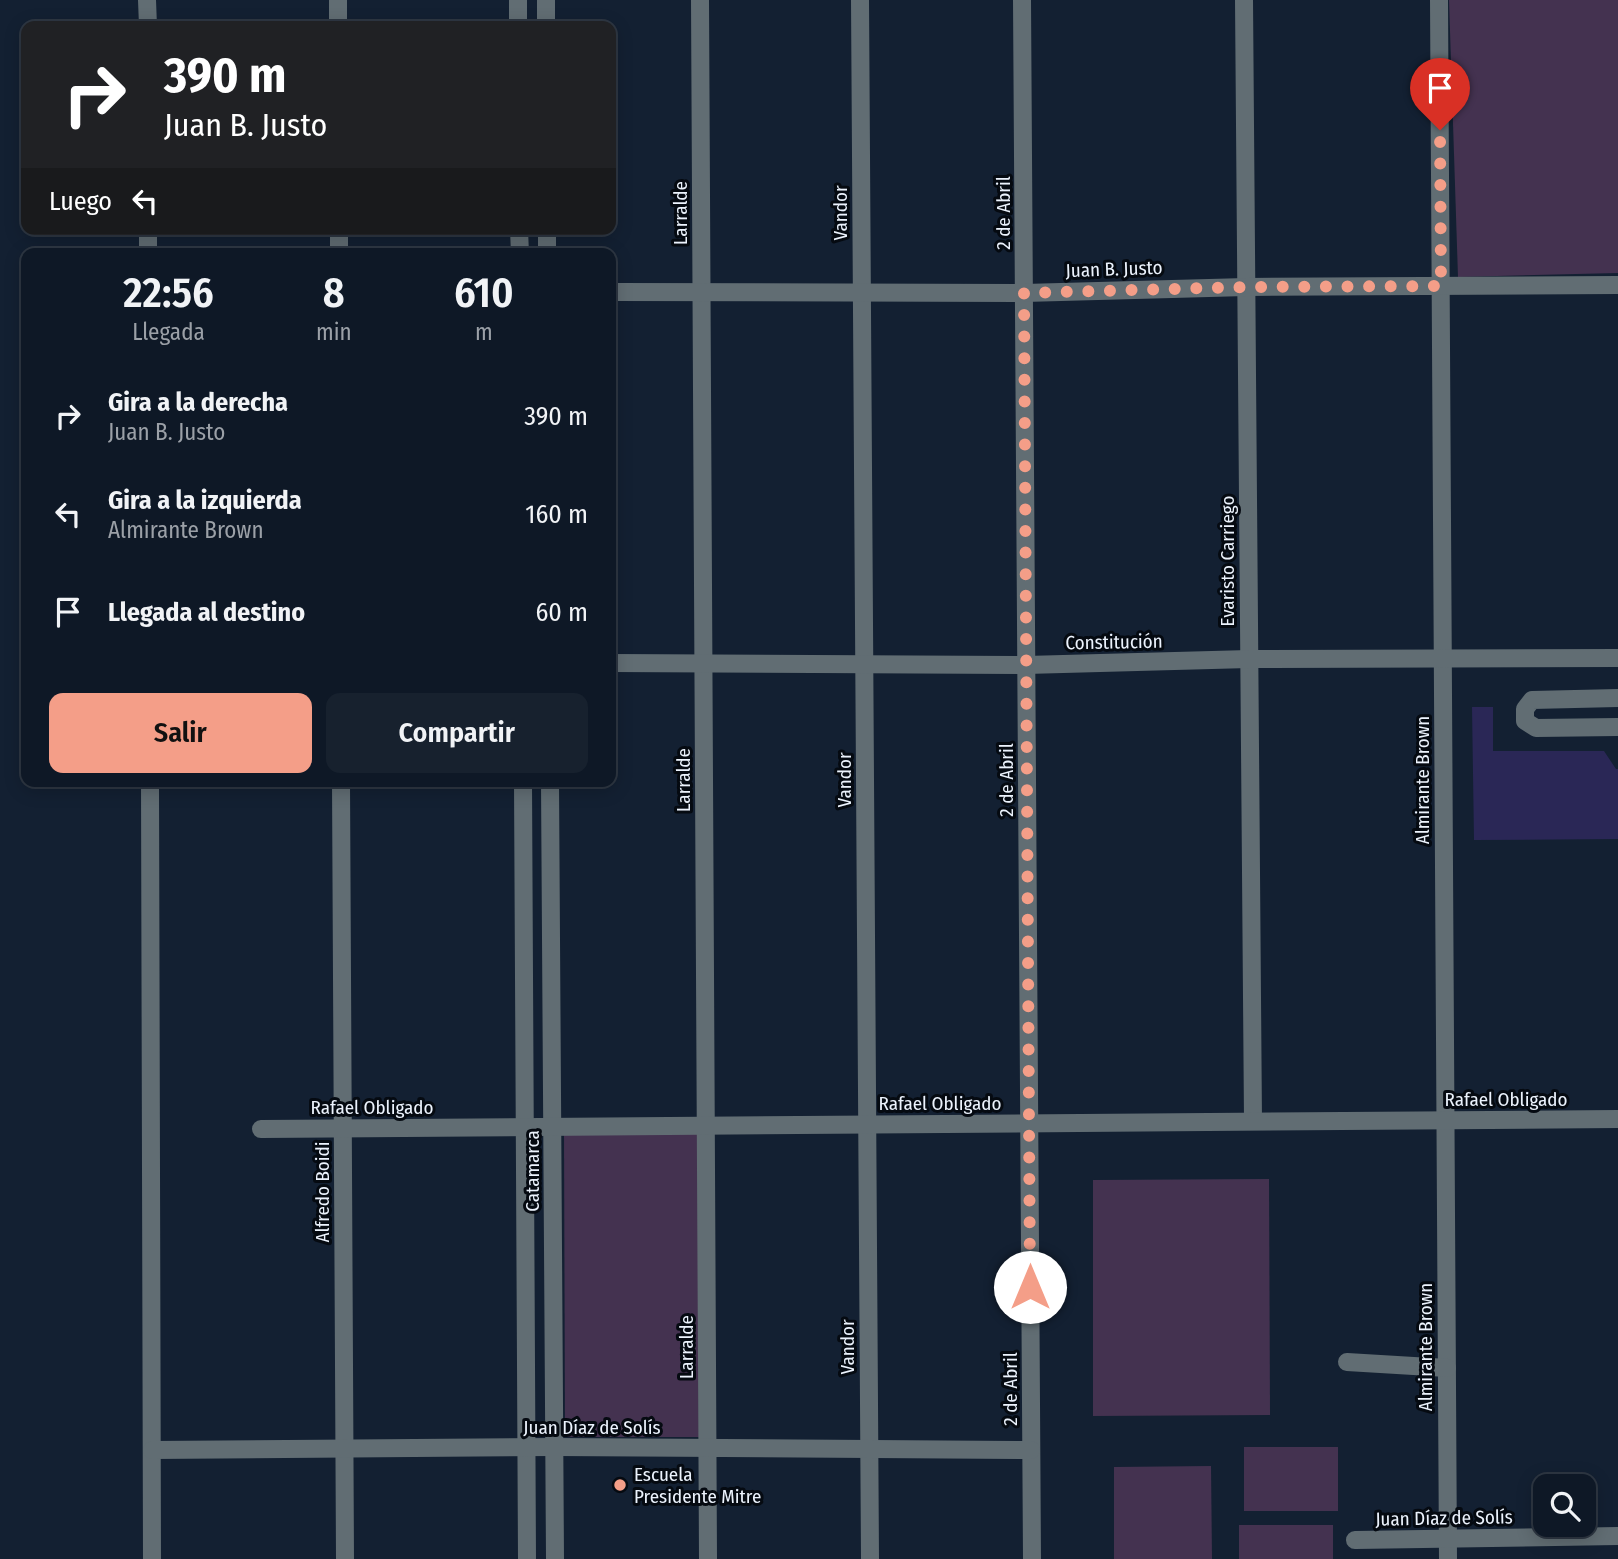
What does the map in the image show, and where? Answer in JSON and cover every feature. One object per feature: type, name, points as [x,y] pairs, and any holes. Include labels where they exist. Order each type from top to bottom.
[{"type":"street","points":[[148,0],[148,21]]},
{"type":"street","points":[[338,0],[338,21]]},
{"type":"street","points":[[518,0],[519,21]]},
{"type":"street","points":[[545,0],[546,21]]},
{"type":"street","name":"Larralde","points":[[699,0],[708,1559]]},
{"type":"street","name":"Vandor","points":[[860,0],[870,1559]]},
{"type":"street","name":"2 de Abril","points":[[1022,0],[1032,1559]]},
{"type":"street","name":"Evaristo Carriego","points":[[1244,0],[1253,1121]]},
{"type":"street","name":"Almirante Brown","points":[[1439,0],[1448,1559]]},
{"type":"street","name":"Juan B. Justo","points":[[616,292],[1024,293],[1246,287],[1618,285]]},
{"type":"street","name":"Constitución","points":[[616,663],[1026,665],[1249,659],[1618,658]]},
{"type":"street","points":[[1618,698],[1546,698],[1532,700],[1525,709],[1525,721],[1535,728],[1618,727]]},
{"type":"street","points":[[150,787],[152,1559]]},
{"type":"street","name":"Alfredo Boidi","points":[[341,787],[345,1559]]},
{"type":"street","name":"Catamarca","points":[[523,787],[527,1559]]},
{"type":"street","name":"Catamarca","points":[[550,787],[555,1559]]},
{"type":"street","name":"Rafael Obligado","points":[[261,1129],[1618,1119]]},
{"type":"street","points":[[1347,1362],[1447,1368]]},
{"type":"street","name":"Juan Díaz de Solís","points":[[152,1450],[555,1447],[1031,1450]]},
{"type":"street","name":"Juan Díaz de Solís","points":[[1355,1540],[1618,1536]]},
{"type":"shaded area","points":[[1449,0],[1618,0],[1618,273],[1458,277]]},
{"type":"shaded area","points":[[564,1129],[698,1129],[699,1437],[565,1437]]},
{"type":"shaded area","points":[[1269,1179],[1270,1415],[1093,1416],[1093,1180]]},
{"type":"shaded area","points":[[1244,1447],[1338,1447],[1338,1511],[1244,1511]]},
{"type":"shaded area","points":[[1211,1466],[1212,1559],[1114,1559],[1114,1467]]},
{"type":"shaded area","points":[[1239,1525],[1333,1525],[1333,1559],[1239,1559]]},
{"type":"building","points":[[1472,707],[1493,707],[1493,751],[1604,751],[1618,769],[1618,839],[1474,840]]},
{"type":"place","name":"Escuela Presidente Mitre","points":[[620,1485]]},
{"type":"route","points":[[1030,1287],[1024,293],[1246,287],[1441,286],[1440,130]]}]
